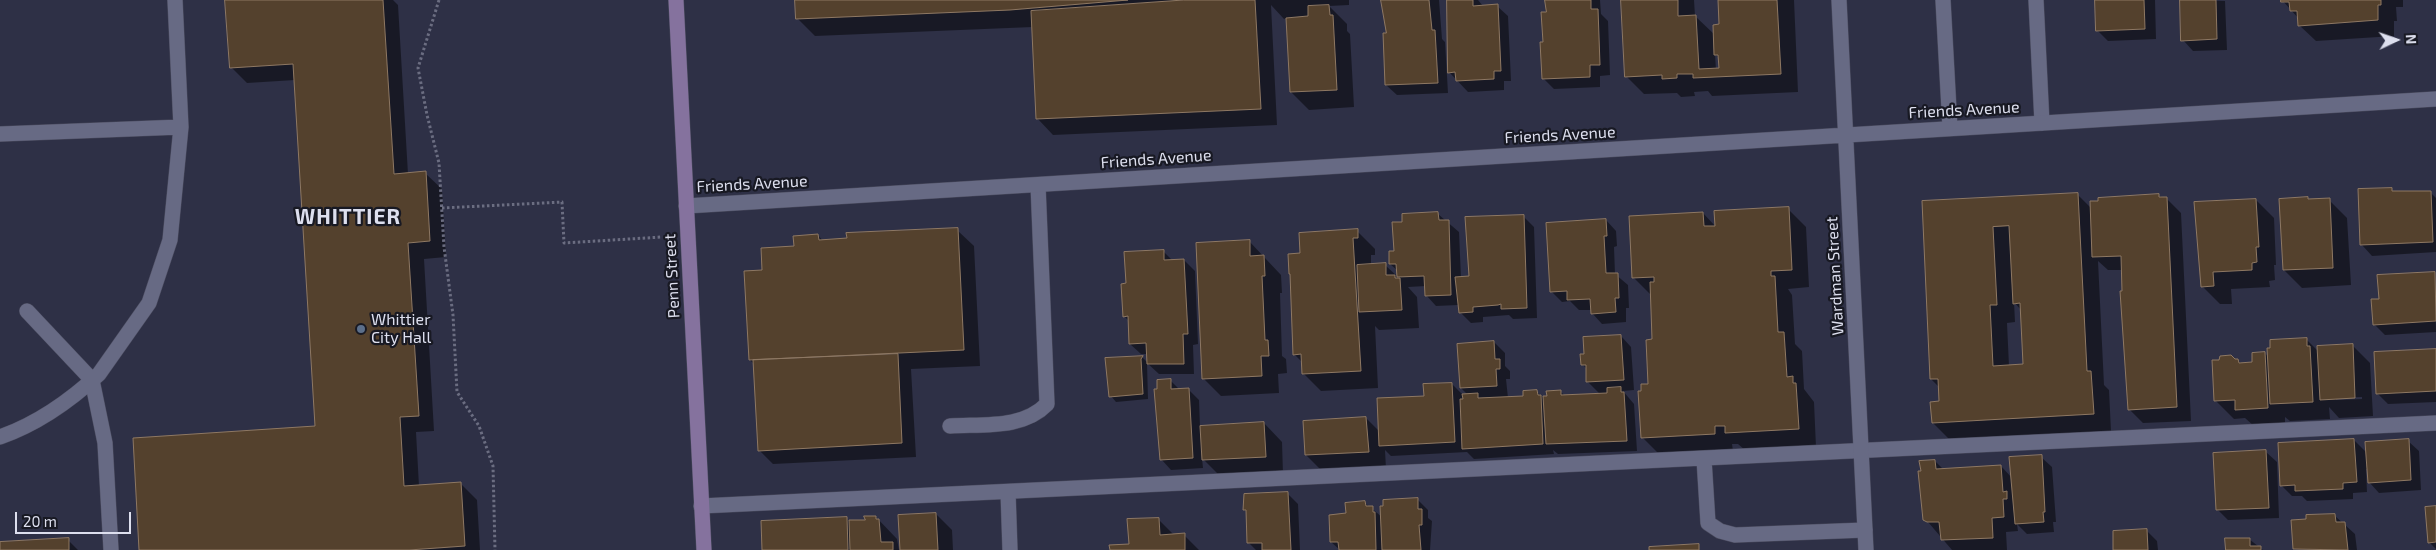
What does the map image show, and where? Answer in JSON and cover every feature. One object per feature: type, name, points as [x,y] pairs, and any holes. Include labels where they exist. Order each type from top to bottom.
[{"type":"street","points":[[0,436],[20,430],[64,403],[99,374],[149,303],[170,240],[181,128],[175,0]]},
{"type":"street","name":"Penn Street","points":[[676,0],[704,550]]},
{"type":"street","name":"Wardman Street","points":[[1839,0],[1866,550]]},
{"type":"street","points":[[1943,0],[1950,128]]},
{"type":"street","points":[[2036,0],[2042,123]]},
{"type":"street","name":"Friends Avenue","points":[[686,206],[2436,99]]},
{"type":"street","points":[[0,134],[181,128]]},
{"type":"street","points":[[950,426],[1021,422],[1038,414],[1047,404],[1038,185]]},
{"type":"street","points":[[26,311],[92,380],[105,443],[111,550]]},
{"type":"street","points":[[702,506],[2436,423]]},
{"type":"street","points":[[1704,459],[1708,522],[1720,531],[1735,534],[1865,530]]},
{"type":"street","points":[[1008,492],[1010,550]]},
{"type":"path","points":[[439,0],[418,68],[439,163],[457,392],[479,426],[492,466],[495,550]]},
{"type":"path","points":[[442,208],[562,202],[564,243],[688,236]]},
{"type":"building","name":"Whittier City Hall","points":[[225,0],[383,0],[394,174],[426,171],[430,241],[408,243],[419,416],[400,417],[404,486],[461,482],[465,546],[409,550],[139,550],[133,438],[315,426],[293,64],[230,68]]},
{"type":"building","points":[[795,0],[1128,0],[1010,10],[796,19]]},
{"type":"building","points":[[1184,0],[1255,0],[1261,109],[1036,119],[1031,11]]},
{"type":"building","points":[[1381,0],[1429,0],[1432,30],[1435,30],[1438,83],[1385,85],[1383,33],[1386,33]]},
{"type":"building","points":[[1447,0],[1473,0],[1473,6],[1498,4],[1501,71],[1494,71],[1494,79],[1456,81],[1455,72],[1448,73]]},
{"type":"building","points":[[1545,0],[1591,0],[1591,9],[1598,9],[1600,65],[1590,65],[1590,77],[1542,79],[1540,42],[1543,42],[1541,12],[1546,12]]},
{"type":"building","points":[[1621,0],[1678,0],[1678,16],[1696,15],[1699,69],[1719,68],[1718,55],[1714,55],[1713,25],[1719,24],[1718,0],[1777,0],[1781,74],[1693,78],[1693,74],[1677,74],[1677,78],[1662,79],[1662,75],[1625,77]]},
{"type":"building","points":[[2095,0],[2144,0],[2145,29],[2096,31]]},
{"type":"building","points":[[2180,0],[2216,0],[2217,39],[2181,41]]},
{"type":"building","points":[[2281,0],[2381,0],[2381,5],[2378,5],[2378,20],[2298,26],[2297,11],[2290,11],[2289,2],[2281,2]]},
{"type":"building","points":[[1329,5],[1330,15],[1333,15],[1337,90],[1290,92],[1286,18],[1308,16],[1308,6]]},
{"type":"building","points":[[2392,188],[2392,191],[2431,191],[2433,242],[2360,245],[2358,189]]},
{"type":"building","points":[[2078,193],[2087,371],[2091,371],[2094,414],[1932,423],[1930,402],[1939,401],[1938,379],[1930,379],[1922,201]],"holes":[[[2009,226],[2013,304],[2020,303],[2023,364],[1993,366],[1990,305],[1997,305],[1993,227]]]},
{"type":"building","points":[[2159,194],[2159,197],[2167,197],[2177,407],[2128,410],[2120,291],[2122,291],[2121,256],[2092,257],[2090,201],[2098,201],[2098,198]]},
{"type":"building","points":[[2308,197],[2308,199],[2330,198],[2333,268],[2283,270],[2279,199]]},
{"type":"building","points":[[2256,199],[2259,247],[2256,247],[2257,262],[2252,263],[2252,270],[2213,272],[2214,286],[2201,287],[2194,202]]},
{"type":"building","points":[[1789,207],[1792,270],[1771,271],[1771,276],[1775,276],[1778,332],[1784,332],[1787,377],[1793,376],[1793,383],[1796,383],[1799,429],[1725,433],[1725,426],[1715,426],[1715,434],[1641,438],[1638,391],[1641,391],[1641,384],[1648,384],[1646,340],[1652,339],[1650,282],[1654,282],[1654,277],[1632,278],[1629,216],[1703,212],[1704,226],[1715,226],[1714,211]]},
{"type":"building","points":[[1438,212],[1439,220],[1449,220],[1451,295],[1425,296],[1424,276],[1397,277],[1396,264],[1389,264],[1389,251],[1394,251],[1392,222],[1402,222],[1402,214]]},
{"type":"building","points":[[1524,215],[1527,308],[1501,309],[1501,304],[1473,307],[1473,312],[1459,313],[1455,277],[1469,276],[1465,217]]},
{"type":"building","points":[[1606,219],[1607,236],[1604,236],[1606,273],[1618,273],[1619,298],[1615,298],[1616,312],[1591,314],[1590,299],[1567,300],[1567,291],[1550,292],[1546,223]]},
{"type":"building","points":[[958,228],[964,350],[749,360],[744,271],[762,270],[761,248],[794,246],[793,236],[818,234],[819,240],[847,238],[846,233]]},
{"type":"building","points":[[1358,229],[1358,238],[1353,238],[1361,371],[1302,374],[1301,354],[1293,355],[1288,254],[1300,253],[1299,233]]},
{"type":"building","points":[[1250,240],[1250,256],[1264,255],[1265,276],[1262,276],[1265,340],[1268,340],[1269,356],[1261,356],[1262,376],[1202,379],[1196,243]]},
{"type":"building","points":[[1164,250],[1164,260],[1184,259],[1188,334],[1183,334],[1184,364],[1147,364],[1146,343],[1129,344],[1128,316],[1123,317],[1121,284],[1126,283],[1124,252]]},
{"type":"building","points":[[1386,263],[1386,275],[1395,275],[1395,278],[1400,278],[1402,310],[1359,312],[1357,265]]},
{"type":"building","points":[[2435,272],[2436,321],[2373,325],[2371,299],[2379,299],[2377,275]]},
{"type":"building","points":[[1621,335],[1624,380],[1586,382],[1586,365],[1581,365],[1580,354],[1584,354],[1583,337]]},
{"type":"building","points":[[2307,338],[2307,346],[2310,346],[2313,402],[2270,404],[2267,348],[2270,348],[2270,340]]},
{"type":"building","points":[[1494,341],[1495,359],[1500,359],[1500,369],[1496,369],[1497,386],[1460,388],[1457,344]]},
{"type":"building","points":[[2353,344],[2355,398],[2320,400],[2317,346]]},
{"type":"building","points":[[2436,349],[2436,391],[2376,394],[2374,352]]},
{"type":"building","points":[[2265,352],[2268,408],[2235,410],[2235,400],[2214,401],[2212,360],[2219,360],[2220,356],[2231,355],[2238,359],[2239,363],[2252,362],[2252,353]]},
{"type":"building","points":[[898,354],[902,443],[758,451],[753,360]]},
{"type":"building","points":[[1143,356],[1141,359],[1143,394],[1109,397],[1105,358]]},
{"type":"building","points":[[1171,379],[1171,389],[1189,388],[1193,458],[1160,460],[1154,389],[1157,389],[1157,380]]},
{"type":"building","points":[[1452,383],[1455,442],[1379,446],[1377,398],[1424,396],[1423,384]]},
{"type":"building","points":[[1621,387],[1621,392],[1624,392],[1627,441],[1546,444],[1543,396],[1547,396],[1546,391],[1561,390],[1561,395],[1607,393],[1607,388]]},
{"type":"building","points":[[1537,390],[1538,395],[1541,395],[1543,444],[1462,449],[1460,399],[1463,399],[1462,394],[1478,393],[1478,398],[1523,396],[1523,391]]},
{"type":"building","points":[[1366,417],[1369,452],[1305,455],[1303,421]]},
{"type":"building","points":[[1264,422],[1266,457],[1202,460],[1200,426]]},
{"type":"building","points":[[2354,439],[2357,482],[2343,483],[2343,489],[2295,491],[2295,485],[2280,486],[2278,443]]},
{"type":"building","points":[[2409,439],[2411,480],[2368,483],[2365,442]]},
{"type":"building","points":[[2266,450],[2269,508],[2216,510],[2213,453]]},
{"type":"building","points":[[2042,455],[2044,522],[2015,524],[2009,457]]},
{"type":"building","points":[[1935,460],[1936,469],[2001,465],[2003,492],[2007,491],[2007,499],[2003,499],[2004,517],[1992,518],[1993,538],[1941,540],[1939,522],[1923,520],[1918,471],[1921,471],[1919,461]]},
{"type":"building","points":[[1288,492],[1291,550],[1262,550],[1262,543],[1247,543],[1246,510],[1243,510],[1244,494]]},
{"type":"building","points":[[1418,498],[1418,509],[1422,509],[1422,525],[1419,525],[1421,550],[1382,550],[1380,506],[1383,506],[1383,500]]},
{"type":"building","points":[[1365,501],[1366,506],[1373,506],[1373,512],[1375,512],[1376,550],[1339,550],[1338,542],[1330,542],[1329,515],[1346,513],[1345,503]]},
{"type":"building","points":[[2436,506],[2436,542],[2428,543],[2425,507]]},
{"type":"building","points":[[936,513],[938,550],[900,550],[898,515]]},
{"type":"building","points":[[2335,514],[2336,522],[2345,522],[2348,550],[2293,549],[2291,520],[2306,519],[2306,515]]},
{"type":"building","points":[[864,516],[876,516],[876,519],[879,519],[881,542],[893,542],[893,550],[850,550],[849,520],[865,520]]},
{"type":"building","points":[[847,517],[848,550],[762,550],[761,521]]},
{"type":"building","points":[[1159,518],[1160,535],[1185,533],[1185,550],[1110,550],[1109,545],[1129,544],[1127,519]]},
{"type":"building","points":[[2147,529],[2148,550],[2113,550],[2113,531]]},
{"type":"building","points":[[69,538],[69,550],[0,550],[0,542]]},
{"type":"building","points":[[2225,538],[2250,538],[2250,546],[2261,546],[2261,550],[2226,550]]},
{"type":"building","points":[[1699,544],[1699,550],[1649,550],[1649,547]]},
{"type":"place","name":"Whittier City Hall","points":[[361,329]]},
{"type":"district","name":"WHITTIER","points":[[348,217]]}]
